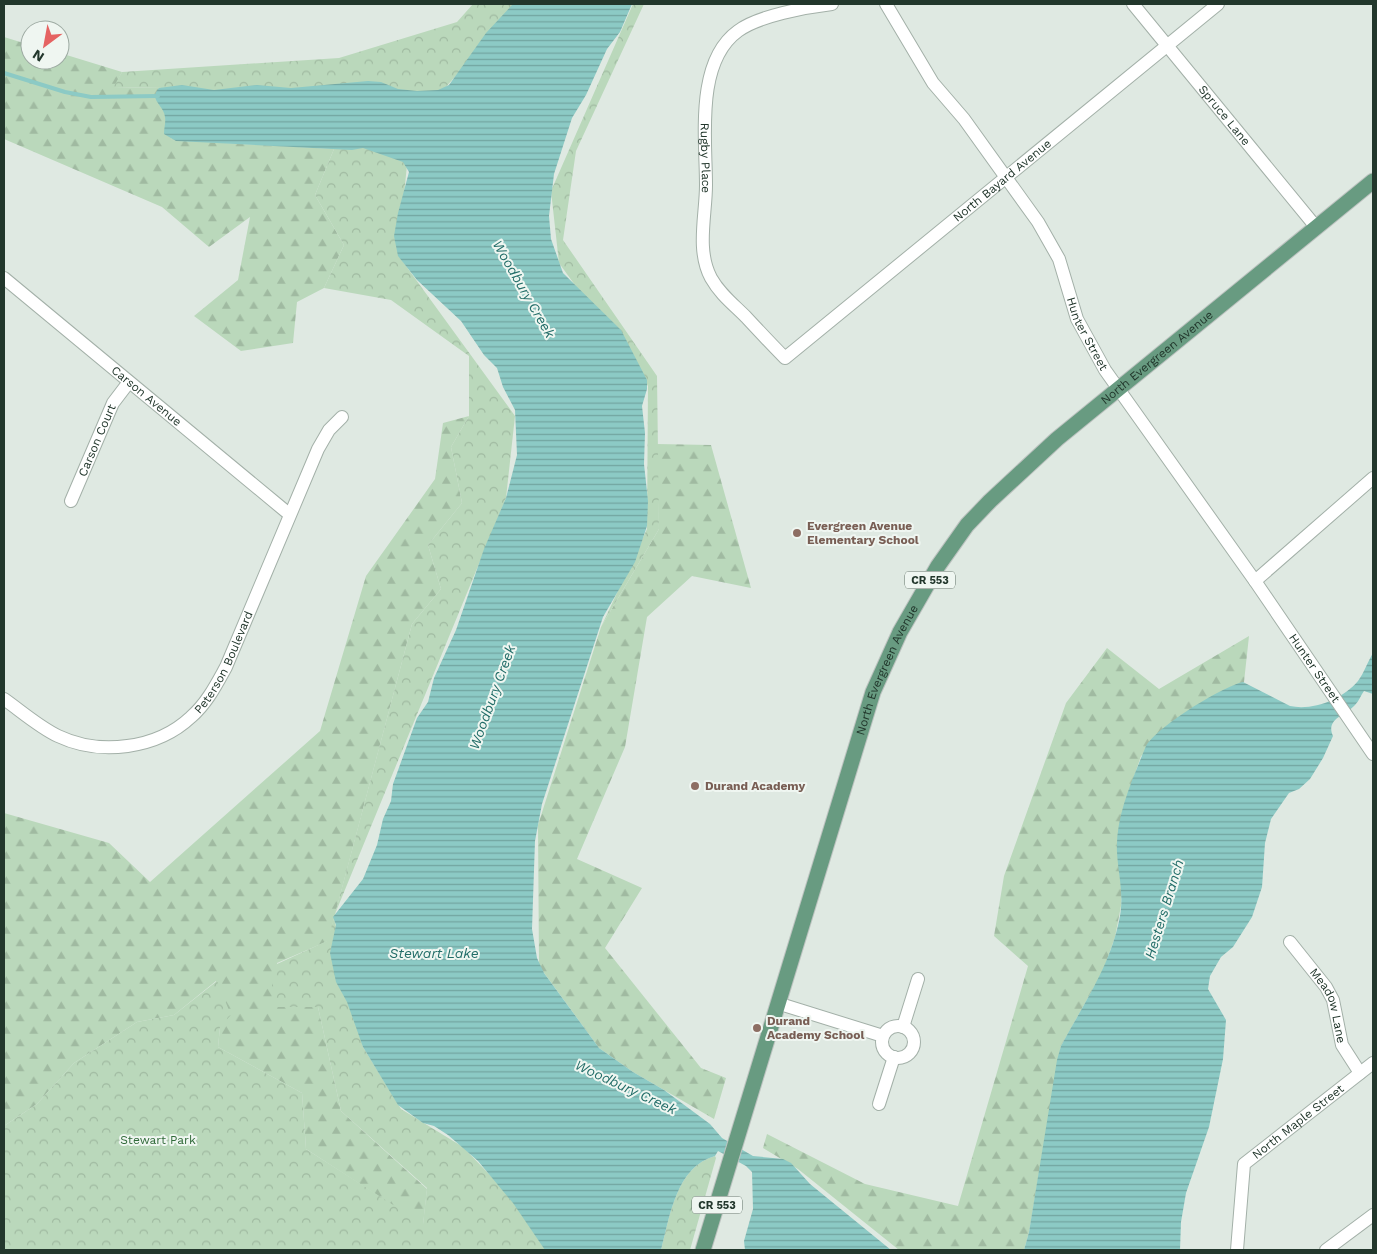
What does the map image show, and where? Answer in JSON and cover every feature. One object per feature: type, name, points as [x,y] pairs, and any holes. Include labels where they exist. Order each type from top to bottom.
[{"type":"main road","name":"North Evergreen Avenue","points":[[703,1250],[873,692],[913,607],[967,525],[1040,454],[1373,181]]},
{"type":"street","name":"Rugby Place","points":[[788,356],[785,358],[720,294],[710,276],[704,259],[702,241],[706,208],[704,135],[707,89],[722,49],[738,30],[774,16],[832,4]]},
{"type":"street","name":"Hunter Street","points":[[886,4],[933,83],[964,119],[1038,222],[1059,259],[1077,319],[1100,362],[1255,581],[1373,754]]},
{"type":"street","name":"Spruce Lane","points":[[1133,4],[1316,227]]},
{"type":"street","name":"North Bayard Avenue","points":[[788,356],[1218,4]]},
{"type":"street","name":"Carson Avenue","points":[[4,278],[289,514]]},
{"type":"street","name":"Carson Court","points":[[71,501],[113,403],[129,382]]},
{"type":"street","name":"Peterson Boulevard","points":[[4,699],[57,736],[93,747],[126,747],[160,737],[190,718],[211,695],[226,667],[318,449],[329,430],[342,417]]},
{"type":"street","points":[[1255,581],[1373,478]]},
{"type":"street","name":"Meadow Lane","points":[[1290,942],[1326,987],[1333,1000],[1342,1045],[1360,1073]]},
{"type":"street","points":[[903,1027],[918,979]]},
{"type":"street","points":[[777,1003],[883,1036]]},
{"type":"street","points":[[894,1026],[903,1027],[913,1037],[913,1047],[903,1057],[894,1057],[884,1049],[883,1036],[894,1026]]},
{"type":"street","points":[[879,1104],[894,1057]]},
{"type":"street","name":"North Maple Street","points":[[1237,1250],[1244,1164],[1373,1063]]},
{"type":"street","points":[[1326,1250],[1373,1215]]},
{"type":"green space","points":[[473,4],[519,4],[445,88],[407,165],[398,255],[515,416],[506,498],[335,914],[412,624],[441,589],[428,545],[462,503],[451,447],[469,416],[469,356],[391,300],[324,288],[344,245],[315,195],[334,149],[172,140],[163,87],[113,88],[122,72],[339,58],[457,22]]},
{"type":"green space","points":[[633,4],[644,4],[576,151],[563,240],[657,376],[659,529],[601,627],[647,529],[648,386],[559,263],[551,191]]},
{"type":"green space","points":[[4,37],[20,42],[20,70],[70,70],[70,56],[122,72],[114,88],[163,87],[172,140],[334,149],[315,195],[344,245],[324,288],[297,302],[293,343],[241,351],[194,316],[238,280],[250,217],[209,247],[162,207],[4,139]]},
{"type":"green space","points":[[469,416],[451,447],[462,503],[428,545],[441,589],[412,624],[328,941],[277,963],[276,1007],[318,1007],[341,1111],[427,1189],[423,1225],[306,1149],[302,1093],[218,1047],[220,1027],[216,981],[174,1015],[137,1022],[74,1063],[37,1104],[4,1126],[4,813],[109,843],[150,882],[320,731],[366,576],[435,479],[443,423]]},
{"type":"green space","points":[[656,444],[711,445],[751,588],[692,576],[647,617],[625,747],[577,859],[642,888],[605,948],[701,1068],[726,1078],[714,1119],[633,1072],[599,1048],[539,966],[538,825],[601,627],[659,529]]},
{"type":"green space","points":[[1249,636],[1244,682],[1141,756],[1127,797],[1121,906],[1115,937],[1103,971],[1061,1046],[1029,1232],[1024,1250],[899,1250],[798,1169],[763,1148],[767,1134],[865,1184],[958,1206],[1028,966],[994,936],[1004,876],[1066,703],[1107,648],[1159,689]]},
{"type":"green space","name":"Stewart Park","points":[[334,918],[363,1047],[401,1109],[463,1147],[562,1250],[4,1250],[4,1126],[37,1104],[74,1063],[137,1022],[174,1015],[217,981],[231,1015],[220,1027],[218,1047],[302,1093],[306,1149],[423,1224],[427,1188],[341,1111],[318,1007],[276,1007],[272,986],[277,964],[327,941]]},
{"type":"green space","points":[[715,1156],[690,1250],[661,1250],[672,1208],[683,1182],[691,1171],[702,1162]]},
{"type":"water","name":"Stewart Lake","points":[[513,4],[632,4],[620,32],[607,49],[586,95],[572,118],[554,174],[549,216],[551,239],[563,273],[621,330],[647,380],[647,389],[642,406],[645,433],[644,464],[648,501],[647,526],[635,562],[603,617],[542,804],[535,841],[532,929],[537,958],[544,973],[599,1048],[633,1072],[664,1090],[710,1124],[722,1138],[753,1156],[783,1159],[791,1163],[810,1184],[891,1250],[745,1250],[744,1241],[753,1209],[752,1172],[746,1166],[718,1151],[715,1156],[702,1162],[691,1171],[683,1182],[672,1208],[661,1250],[545,1250],[513,1203],[478,1161],[448,1135],[434,1126],[423,1123],[398,1105],[363,1047],[347,1002],[336,982],[330,953],[336,925],[333,917],[363,879],[377,845],[383,819],[391,801],[393,784],[417,718],[428,702],[434,678],[456,630],[484,549],[506,498],[517,455],[515,410],[503,387],[497,368],[484,355],[461,321],[417,280],[398,256],[394,236],[409,172],[403,162],[363,148],[352,150],[176,141],[164,134],[165,117],[155,96],[159,88],[182,85],[214,90],[257,85],[291,88],[368,81],[381,82],[398,89],[417,91],[438,90],[449,85],[486,33]]},
{"type":"water","name":"Hesters Branch","points":[[1373,653],[1373,694],[1364,691],[1358,702],[1351,709],[1334,721],[1331,730],[1333,736],[1323,758],[1310,779],[1299,789],[1289,793],[1271,819],[1265,843],[1262,887],[1252,917],[1233,947],[1221,957],[1210,976],[1208,989],[1226,1020],[1223,1059],[1209,1127],[1186,1193],[1181,1222],[1180,1250],[1024,1250],[1029,1232],[1057,1060],[1061,1046],[1096,983],[1116,934],[1121,899],[1117,852],[1119,825],[1126,798],[1146,746],[1152,738],[1190,709],[1220,691],[1243,682],[1290,706],[1308,707],[1327,702],[1344,693],[1358,681]]},
{"type":"waterway","points":[[4,73],[65,92],[91,97],[158,96]]},
{"type":"place","name":"Evergreen Avenue Elementary School","points":[[797,533]]},
{"type":"place","name":"Durand Academy","points":[[695,786]]},
{"type":"place","name":"Durand Academy School","points":[[757,1028]]},
{"type":"water label","name":"Woodbury Creek","points":[[524,289]]},
{"type":"water label","name":"Woodbury Creek","points":[[492,697]]},
{"type":"water label","name":"Woodbury Creek","points":[[626,1087]]}]
